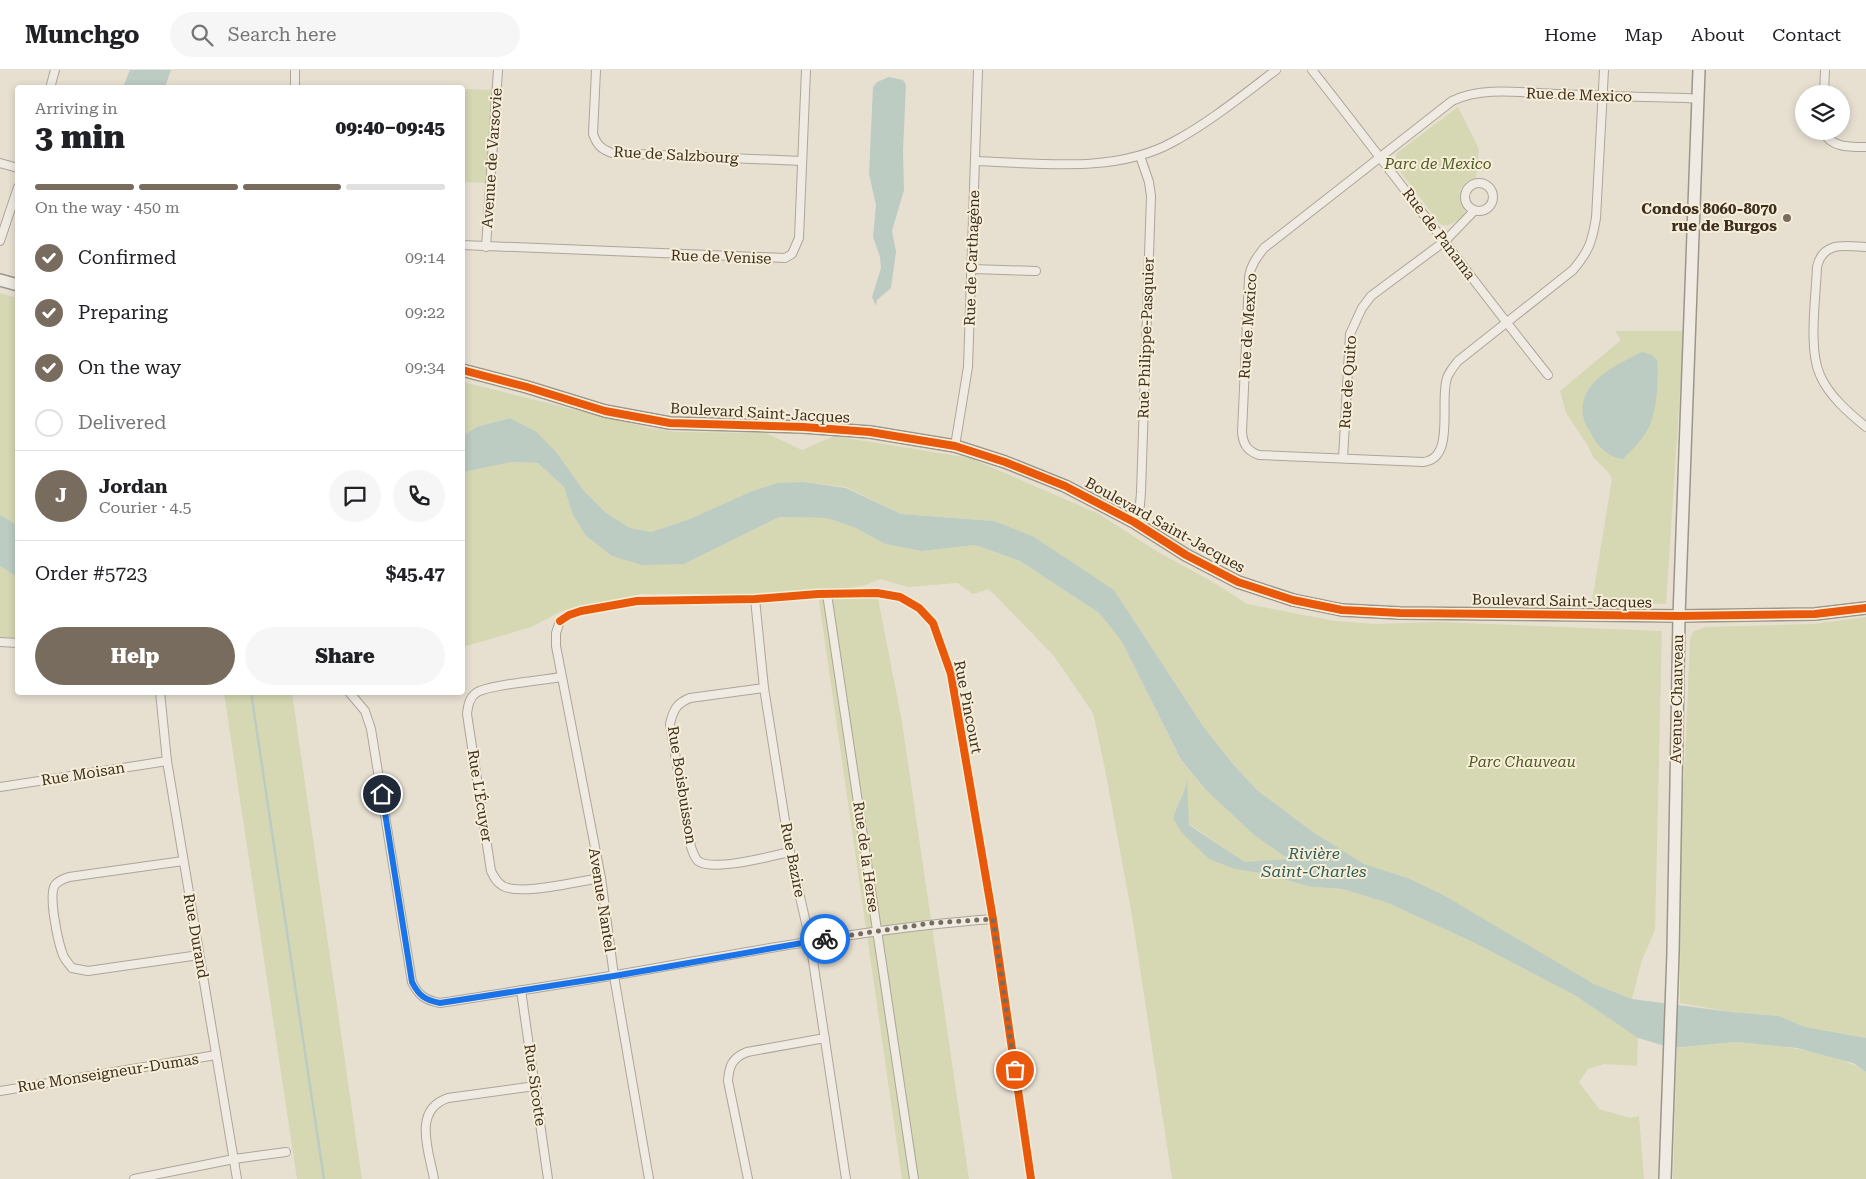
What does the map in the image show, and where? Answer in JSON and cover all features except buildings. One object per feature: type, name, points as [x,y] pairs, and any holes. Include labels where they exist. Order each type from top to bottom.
[{"type":"street","points":[[51,85],[55,70]]},
{"type":"street","points":[[295,85],[296,70]]},
{"type":"street","name":"Avenue de Varsovie","points":[[486,247],[498,70]]},
{"type":"street","name":"Rue de Salzbourg","points":[[596,70],[593,134],[600,148],[606,151],[612,153],[802,161]]},
{"type":"street","name":"Rue de Venise","points":[[465,245],[785,258],[792,254],[799,238],[806,70]]},
{"type":"street","name":"Rue de Carthagène","points":[[955,446],[968,367],[978,70]]},
{"type":"street","points":[[975,160],[1094,164],[1140,156],[1172,143],[1199,126],[1276,70]]},
{"type":"street","name":"Rue de Panama","points":[[1312,70],[1548,375]]},
{"type":"street","name":"Rue de Mexico","points":[[1604,70],[1604,96],[1596,218],[1593,236],[1586,254],[1573,270],[1458,361],[1447,378],[1442,448],[1435,458],[1422,462],[1259,454],[1246,448],[1242,441],[1250,272],[1255,259],[1264,248],[1452,101],[1465,95],[1490,92],[1604,96],[1698,99]]},
{"type":"street","name":"Avenue Chauveau","points":[[1665,1179],[1673,953],[1679,616],[1699,70]]},
{"type":"street","points":[[1825,85],[1826,70]]},
{"type":"street","points":[[1830,140],[1834,143],[1866,147]]},
{"type":"street","name":"Rue Philippe-Pasquier","points":[[1134,522],[1140,505],[1151,196],[1150,182],[1140,156]]},
{"type":"street","points":[[0,162],[15,167]]},
{"type":"street","points":[[0,241],[15,196]]},
{"type":"street","name":"Rue de Quito","points":[[1343,458],[1349,348],[1354,321],[1371,296],[1445,241],[1474,211]]},
{"type":"street","points":[[1866,247],[1839,246],[1826,249],[1819,256],[1814,347],[1820,375],[1828,389],[1866,427]]},
{"type":"street","points":[[972,269],[1036,271]]},
{"type":"street","points":[[0,280],[15,284]]},
{"type":"street","name":"Boulevard Saint-Jacques","points":[[465,371],[528,387],[605,411],[670,423],[803,427],[870,432],[955,446],[1006,462],[1065,486],[1134,522],[1186,555],[1238,582],[1292,600],[1342,610],[1400,613],[1679,616],[1814,614],[1866,608]]},
{"type":"street","name":"Rue Pincourt","points":[[560,621],[569,615],[581,611],[637,601],[755,599],[877,593],[900,597],[919,608],[933,623],[951,674],[993,919],[1032,1179]]},
{"type":"street","name":"Rue de la Herse","points":[[827,594],[914,1179]]},
{"type":"street","name":"Rue Bazire","points":[[755,599],[764,688],[790,852],[810,941],[846,1179]]},
{"type":"street","name":"Avenue Nantel","points":[[560,621],[556,633],[556,646],[601,878],[614,976],[649,1179]]},
{"type":"street","points":[[0,642],[15,643]]},
{"type":"street","name":"Rue L'Écuyer","points":[[561,677],[483,689],[471,698],[468,706],[467,714],[491,871],[495,879],[502,886],[519,891],[601,878]]},
{"type":"street","name":"Rue Boisbuisson","points":[[764,688],[690,698],[682,701],[675,707],[670,724],[691,847],[698,860],[712,866],[726,865],[790,852]]},
{"type":"street","name":"Rue Durand","points":[[160,695],[166,760],[237,1179]]},
{"type":"street","points":[[352,695],[365,710],[372,729],[412,982],[421,997],[429,1001],[440,1003],[614,976],[810,941],[932,923],[993,919]]},
{"type":"street","name":"Rue Moisan","points":[[0,787],[166,760]]},
{"type":"street","points":[[183,861],[69,877],[55,885],[52,893],[52,903],[63,955],[72,968],[88,971],[199,955]]},
{"type":"street","name":"Rue Sicotte","points":[[521,990],[548,1179]]},
{"type":"street","points":[[748,1179],[728,1081],[729,1070],[733,1061],[739,1055],[747,1052],[825,1038]]},
{"type":"street","name":"Rue Monseigneur-Dumas","points":[[0,1091],[216,1055]]},
{"type":"street","points":[[434,1179],[425,1128],[427,1116],[432,1107],[439,1101],[448,1098],[535,1086]]},
{"type":"street","points":[[134,1179],[286,1152]]},
{"type":"green space","points":[[465,89],[497,90],[491,183],[465,182]]},
{"type":"green space","name":"Parc de Mexico","points":[[1458,107],[1479,149],[1476,178],[1466,182],[1460,190],[1465,212],[1462,218],[1447,226],[1440,224],[1396,166],[1395,160],[1397,153]]},
{"type":"green space","points":[[0,293],[15,297],[15,524],[0,515]]},
{"type":"green space","points":[[1615,331],[1684,331],[1666,604],[1592,601],[1612,479],[1608,472],[1594,458],[1566,413],[1560,391],[1621,340]]},
{"type":"green space","name":"Parc Chauveau","points":[[465,382],[649,428],[677,432],[766,433],[802,450],[834,436],[970,458],[1099,514],[1158,552],[1213,582],[1247,604],[1335,621],[1375,624],[1439,622],[1662,631],[1655,930],[1642,960],[1632,999],[1594,984],[1364,864],[1313,832],[1257,790],[1233,764],[1203,726],[1114,590],[994,521],[901,514],[846,487],[804,482],[777,483],[750,492],[690,519],[651,532],[630,528],[605,512],[584,491],[557,453],[537,432],[510,418],[476,427],[465,435]]},
{"type":"green space","points":[[511,462],[538,463],[564,487],[573,515],[586,536],[612,556],[684,564],[779,517],[827,518],[856,528],[885,544],[922,551],[975,545],[1020,561],[1099,613],[1121,640],[1181,761],[1206,790],[1254,835],[1289,860],[1245,862],[1189,824],[1185,791],[1173,818],[1235,869],[1266,874],[1311,887],[1343,889],[1388,903],[1475,943],[1576,996],[1638,1038],[1637,1066],[1604,1064],[1588,1069],[1579,1082],[1599,1109],[1630,1118],[1639,1116],[1644,1179],[1172,1179],[1132,916],[1093,713],[1054,656],[989,589],[973,594],[957,583],[908,587],[880,579],[865,585],[822,593],[877,593],[902,722],[969,1179],[902,1179],[818,594],[641,594],[562,611],[531,627],[465,646],[465,472]]},
{"type":"green space","points":[[0,566],[15,576],[15,643],[0,642]]},
{"type":"green space","points":[[1866,617],[1866,1038],[1805,1027],[1779,1016],[1731,1012],[1680,1003],[1681,786],[1684,780],[1690,639],[1693,632],[1705,627],[1813,624]]},
{"type":"green space","points":[[224,695],[292,695],[362,1179],[297,1179]]},
{"type":"green space","points":[[1736,1042],[1786,1047],[1820,1053],[1852,1064],[1866,1072],[1866,1179],[1673,1179],[1677,1048]]},
{"type":"water","points":[[130,70],[171,70],[166,85],[124,85]]},
{"type":"water","points":[[889,77],[903,80],[906,85],[903,151],[904,190],[892,231],[896,252],[891,288],[877,300],[876,306],[872,297],[881,268],[880,257],[873,237],[876,205],[869,174],[873,87],[877,82]]},
{"type":"water","points":[[1642,352],[1652,355],[1657,360],[1658,376],[1653,414],[1648,429],[1640,441],[1623,459],[1618,458],[1605,452],[1595,441],[1586,426],[1583,406],[1586,395],[1600,377],[1610,369]]},
{"type":"water","name":"Rivière Saint-Charles","points":[[510,418],[537,432],[557,453],[584,491],[605,512],[630,528],[651,532],[690,519],[750,492],[777,483],[804,482],[846,488],[901,514],[994,521],[1034,537],[1114,590],[1203,726],[1233,764],[1257,790],[1313,832],[1364,864],[1410,879],[1443,895],[1594,984],[1632,999],[1731,1012],[1779,1016],[1805,1027],[1866,1038],[1866,1072],[1853,1063],[1797,1048],[1736,1042],[1672,1048],[1638,1038],[1576,996],[1475,943],[1388,903],[1343,889],[1311,887],[1266,874],[1235,869],[1209,859],[1182,833],[1173,818],[1187,779],[1189,825],[1245,862],[1288,859],[1254,835],[1206,790],[1181,760],[1121,640],[1099,613],[1020,561],[975,545],[922,551],[885,544],[856,528],[827,518],[779,517],[684,564],[642,565],[612,556],[586,536],[573,515],[564,487],[538,463],[511,462],[465,472],[465,435],[476,427]]},
{"type":"water","points":[[0,515],[15,524],[15,576],[0,566]]},
{"type":"waterway","points":[[251,695],[324,1179]]},
{"type":"cycle path","points":[[465,371],[527,387],[605,411],[670,423],[803,427],[870,432],[955,446],[1005,462],[1065,486],[1134,522],[1186,555],[1238,582],[1293,600],[1342,610],[1400,613],[1679,616],[1815,614],[1866,608]]},
{"type":"cycle path","points":[[560,621],[569,615],[581,611],[637,601],[755,599],[818,594],[877,593],[900,597],[919,608],[933,623],[951,674],[993,919],[1031,1179]]},
{"type":"way so far","points":[[825,939],[932,923],[993,919],[1015,1070]]},
{"type":"place","name":"Condos 8060-8070 rue de Burgos","points":[[1787,218]]},
{"type":"route","points":[[382,794],[412,982],[421,997],[429,1001],[440,1003],[614,976],[825,939]]}]
